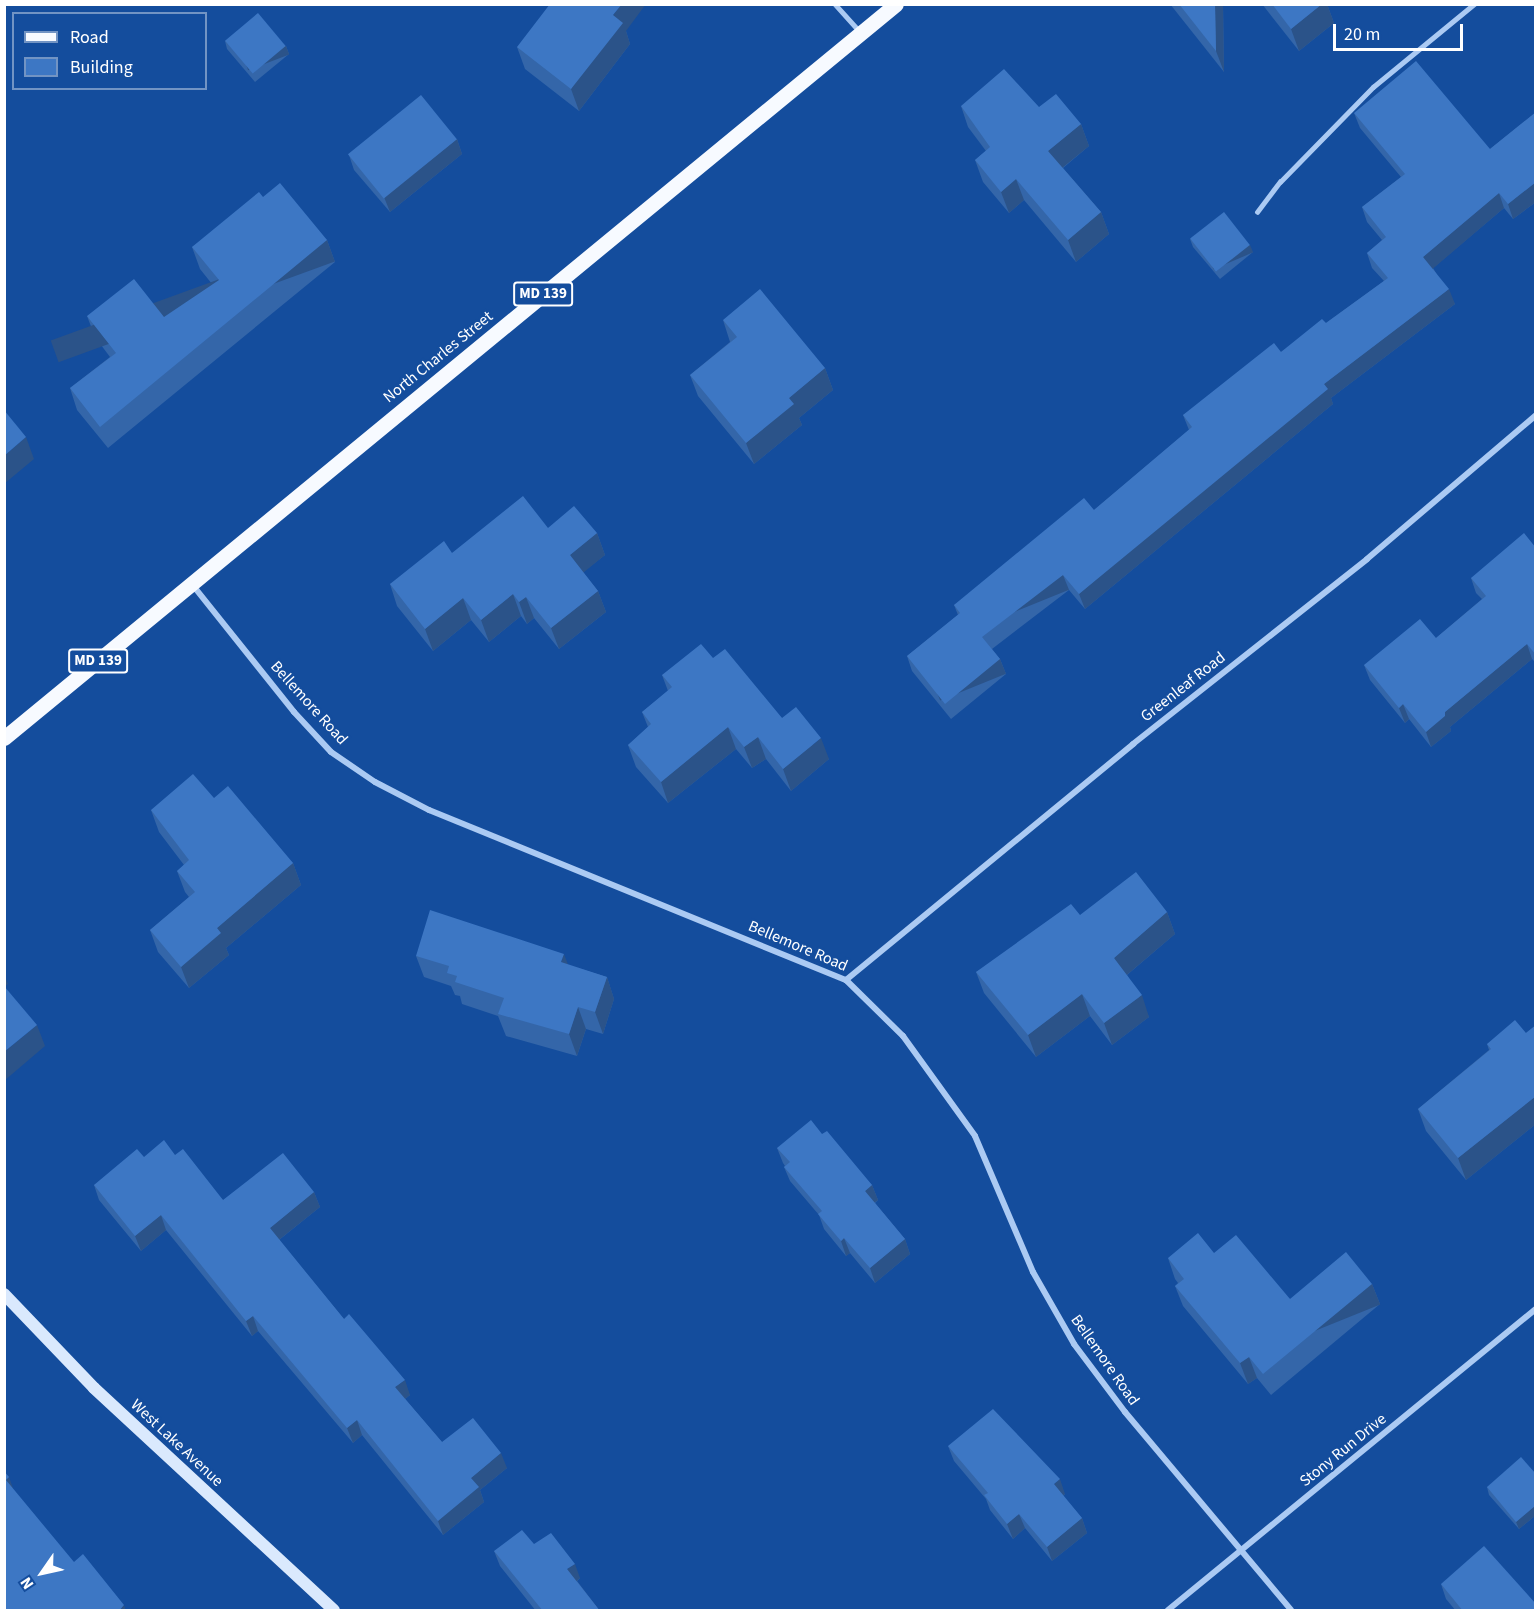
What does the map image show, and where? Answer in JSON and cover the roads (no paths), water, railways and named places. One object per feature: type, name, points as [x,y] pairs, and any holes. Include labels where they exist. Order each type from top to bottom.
[{"type":"main road","name":"North Charles Street","points":[[4,738],[896,4]]},
{"type":"street","name":"Greenleaf Road","points":[[846,980],[1133,744],[1367,559],[1536,415]]},
{"type":"street","name":"Bellemore Road","points":[[191,583],[294,712],[331,752],[375,782],[473,829],[846,980],[903,1036],[975,1136],[1033,1272],[1074,1344],[1125,1412],[1291,1611]]},
{"type":"street","name":"West Lake Avenue","points":[[4,1294],[94,1388],[334,1611]]},
{"type":"street","name":"Stony Run Drive","points":[[1168,1611],[1536,1309]]},
{"type":"lane","points":[[835,4],[861,33]]},
{"type":"lane","points":[[1257,212],[1280,182],[1373,87],[1474,4]]}]
